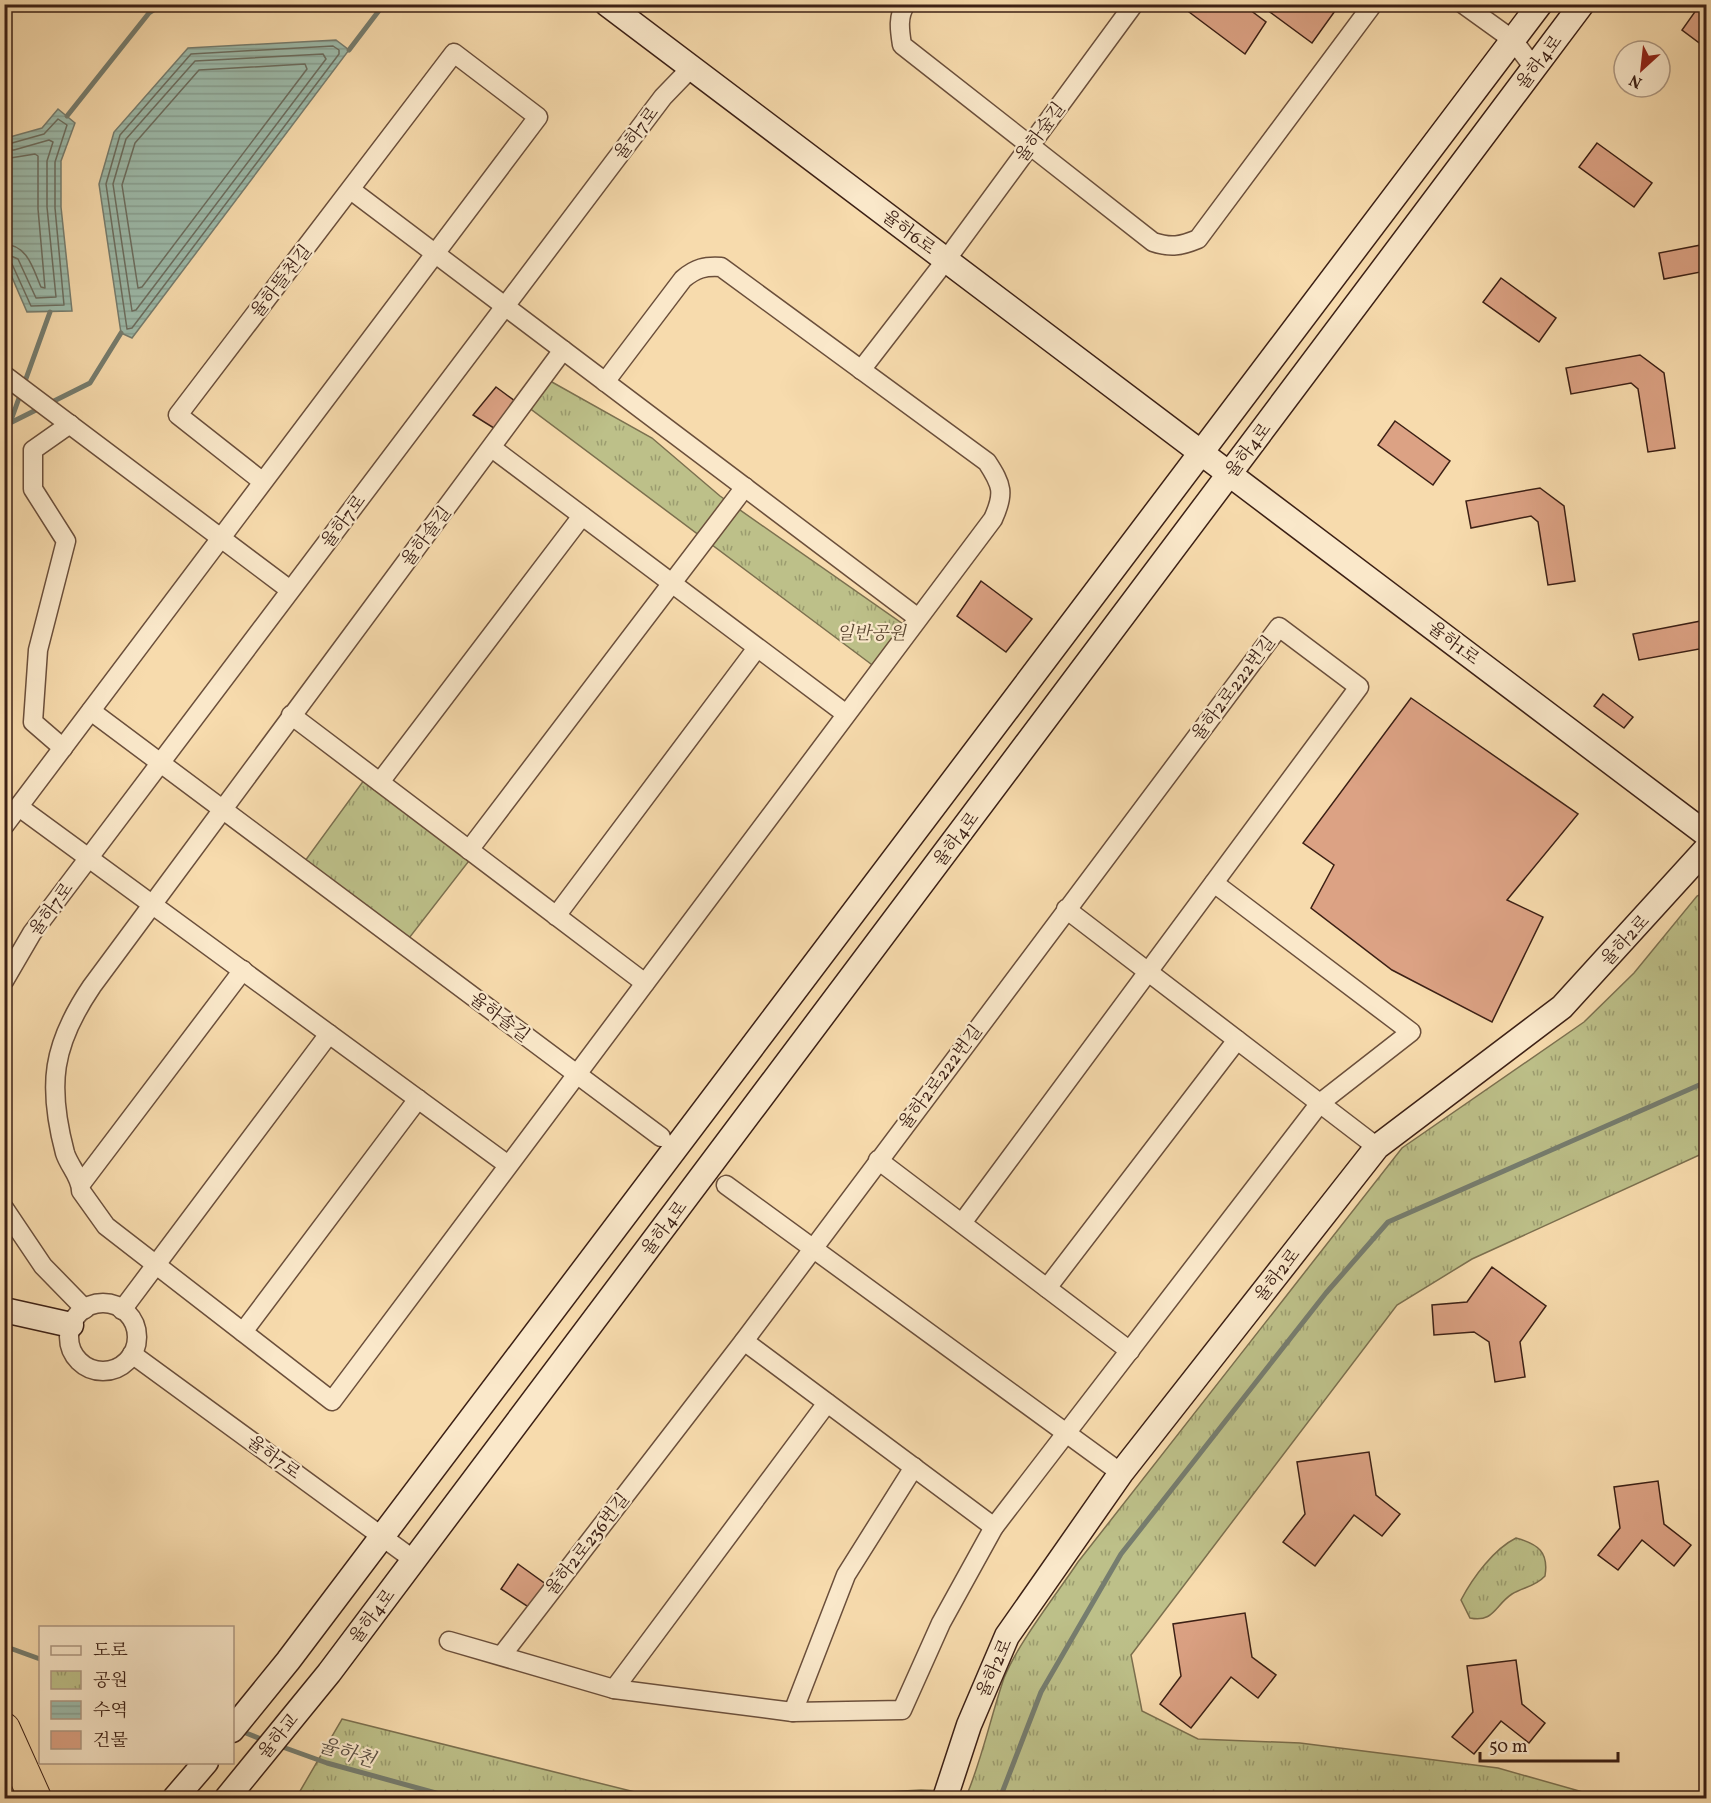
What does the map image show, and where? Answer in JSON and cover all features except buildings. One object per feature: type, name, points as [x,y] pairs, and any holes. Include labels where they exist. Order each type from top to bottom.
[{"type":"highway","points":[[4,1729],[35,1798]]},
{"type":"main road","name":"율하4로","points":[[234,1728],[288,1661],[1540,4]]},
{"type":"main road","name":"율하4로","points":[[329,1673],[1582,4]]},
{"type":"main road","name":"율하6로","points":[[612,8],[1201,453]]},
{"type":"main road","name":"율하1로","points":[[1201,453],[1707,834]]},
{"type":"main road","name":"율하2로","points":[[948,1791],[969,1725],[1007,1636],[1121,1473],[1377,1147],[1562,1007],[1707,849]]},
{"type":"main road","points":[[4,1310],[78,1317]]},
{"type":"main road","name":"율하교","points":[[227,1798],[329,1673]]},
{"type":"main road","points":[[179,1795],[204,1764]]},
{"type":"street","points":[[906,4],[902,9],[900,27],[902,45],[1153,242],[1168,247],[1183,245],[1198,239],[1373,4]]},
{"type":"street","name":"율하숲길","points":[[861,369],[946,260],[1134,4]]},
{"type":"street","points":[[1463,4],[1513,40],[1534,68]]},
{"type":"street","name":"율하뜰천길","points":[[454,53],[538,117],[435,254],[263,482],[178,415],[454,53]]},
{"type":"street","name":"율하7로","points":[[4,981],[32,933],[290,590],[507,308],[663,97],[691,68]]},
{"type":"street","points":[[351,190],[918,618]]},
{"type":"street","name":"율하솔길","points":[[563,350],[152,904],[73,1014],[61,1045],[55,1079],[55,1114],[67,1160],[81,1184],[81,1191],[106,1226],[332,1401],[993,519],[1001,496],[1000,484],[987,462],[722,267],[693,270],[683,279],[605,382]]},
{"type":"street","points":[[4,375],[290,590]]},
{"type":"street","points":[[63,748],[33,722],[38,651],[66,541],[33,489],[33,450],[70,424]]},
{"type":"street","points":[[492,448],[846,714]]},
{"type":"street","points":[[4,826],[263,482]]},
{"type":"street","points":[[469,850],[745,487]]},
{"type":"street","points":[[380,782],[582,516]]},
{"type":"street","name":"율하2로222번길","points":[[811,1249],[1279,627],[1359,687],[962,1223]]},
{"type":"street","points":[[556,916],[757,648]]},
{"type":"street","points":[[91,711],[222,809]]},
{"type":"street","points":[[291,715],[645,983]]},
{"type":"street","points":[[19,807],[508,1166]]},
{"type":"street","name":"율하솔길","points":[[222,809],[577,1074]]},
{"type":"street","points":[[449,1641],[614,1689],[793,1712],[902,1710],[941,1623],[994,1527],[1320,1104],[1411,1032],[1214,883]]},
{"type":"street","points":[[1066,909],[1377,1147]]},
{"type":"street","points":[[81,1184],[243,970]]},
{"type":"street","points":[[122,1310],[329,1034]]},
{"type":"street","points":[[1047,1288],[1237,1040]]},
{"type":"street","points":[[577,1074],[661,1137]]},
{"type":"street","points":[[243,1332],[418,1099]]},
{"type":"street","points":[[878,1160],[1130,1351]]},
{"type":"street","points":[[726,1185],[1121,1473]]},
{"type":"street","points":[[4,1208],[78,1317],[70,1347],[83,1365],[93,1370],[115,1369],[132,1354],[136,1332],[133,1321],[122,1310],[106,1304],[78,1317]]},
{"type":"street","name":"율하2로236번길","points":[[502,1655],[744,1341],[811,1249]]},
{"type":"street","points":[[744,1341],[994,1527]]},
{"type":"street","name":"율하7로","points":[[132,1354],[414,1560]]},
{"type":"street","points":[[614,1689],[827,1403]]},
{"type":"street","points":[[793,1712],[846,1575],[914,1467]]},
{"type":"green space","name":"일반공원","points":[[543,377],[652,438],[720,496],[910,629],[879,670],[524,404]]},
{"type":"green space","points":[[367,776],[472,857],[406,942],[302,865]]},
{"type":"green space","points":[[1706,892],[1706,1152],[1472,1259],[1397,1305],[1131,1655],[1142,1711],[1198,1739],[1300,1743],[1498,1768],[1604,1798],[778,1798],[921,1790],[968,1792],[1004,1678],[1018,1650],[1038,1619],[1078,1562],[1402,1148],[1584,1022],[1634,973],[1697,896]]},
{"type":"green space","points":[[1516,1538],[1540,1550],[1545,1561],[1545,1576],[1506,1598],[1489,1616],[1478,1619],[1470,1618],[1461,1600],[1466,1591],[1492,1556]]},
{"type":"green space","points":[[342,1719],[659,1798],[296,1798]]},
{"type":"water","points":[[336,40],[349,50],[132,338],[121,333],[99,184],[114,132],[188,48]]},
{"type":"water","points":[[58,109],[75,123],[61,161],[61,207],[72,311],[27,312],[5,261],[5,136],[10,137],[42,128]]},
{"type":"waterway","points":[[67,116],[149,13],[163,4]]},
{"type":"waterway","points":[[349,50],[384,4]]},
{"type":"waterway","points":[[4,431],[10,423],[50,312]]},
{"type":"waterway","points":[[10,423],[90,383],[121,333]]},
{"type":"waterway","points":[[1000,1798],[1041,1692],[1121,1554],[1326,1293],[1388,1222],[1706,1082]]},
{"type":"waterway","name":"율하천","points":[[4,1646],[39,1659]]},
{"type":"waterway","name":"율하천","points":[[241,1731],[266,1741]]},
{"type":"waterway","name":"율하천","points":[[277,1745],[327,1763],[454,1798]]}]
